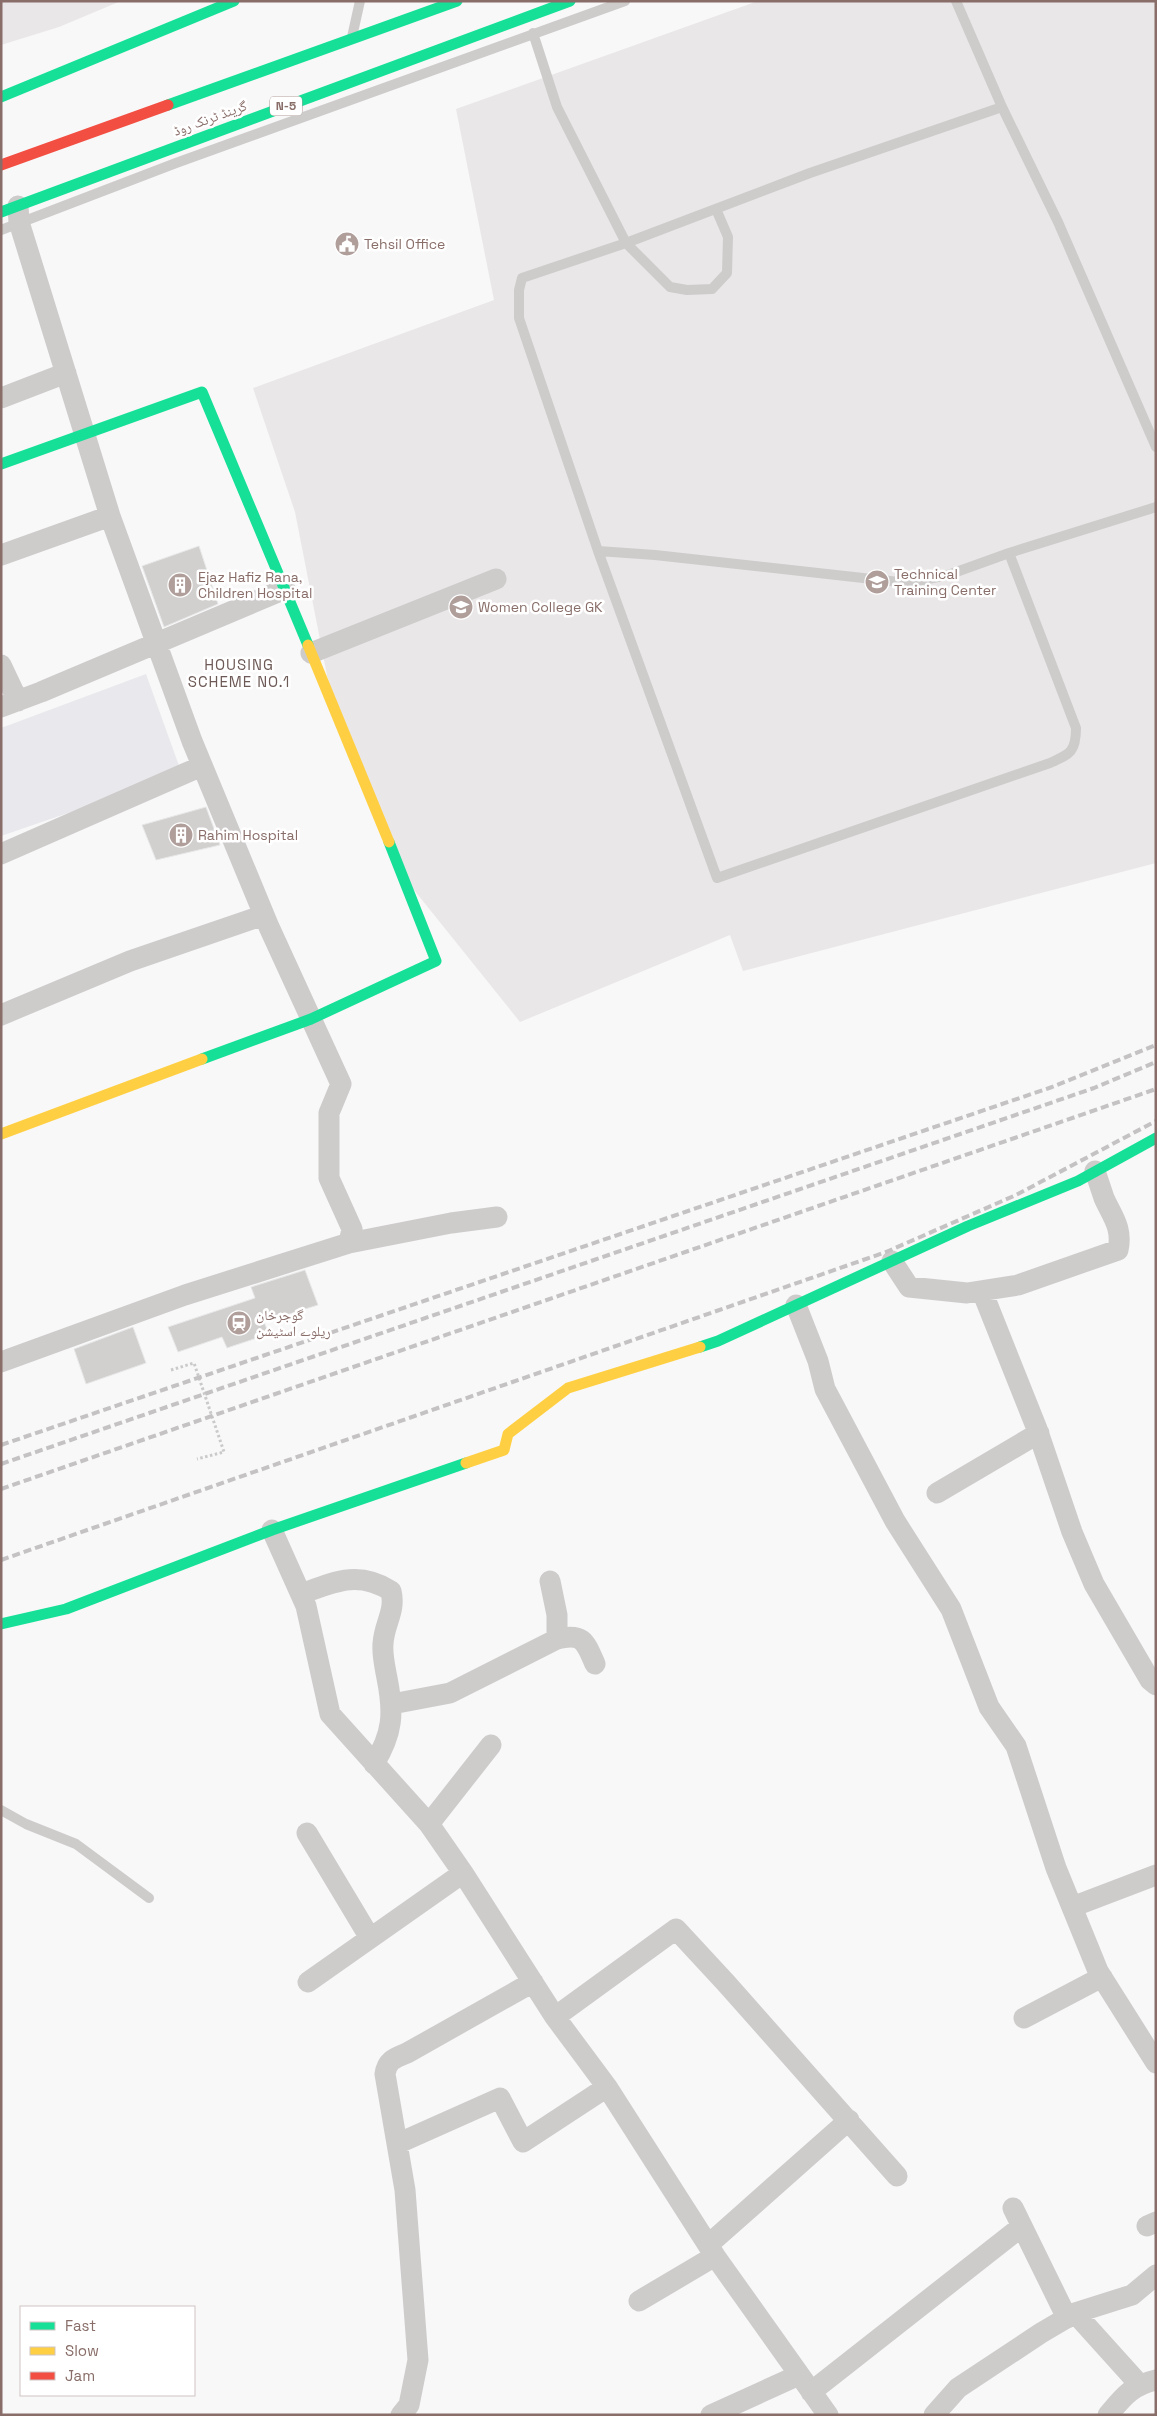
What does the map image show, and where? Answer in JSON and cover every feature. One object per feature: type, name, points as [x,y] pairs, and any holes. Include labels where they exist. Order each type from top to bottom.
[{"type":"main road","points":[[1,97],[234,1]]},
{"type":"main road","name":"گرینڈ ٹرنک روڈ","points":[[1,165],[457,1]]},
{"type":"main road","name":"گرینڈ ٹرنک روڈ","points":[[10,217],[570,1]]},
{"type":"main road","points":[[1,464],[202,392],[368,788],[436,961],[311,1019],[1,1134]]},
{"type":"main road","points":[[1,1624],[66,1609],[272,1530],[504,1450],[508,1434],[568,1388],[718,1341],[968,1226],[1078,1181],[1152,1144]]},
{"type":"street","points":[[10,217],[66,373],[110,516],[202,766],[264,914],[341,1084],[329,1114],[329,1178],[352,1229],[349,1243]]},
{"type":"street","points":[[1,398],[66,373]]},
{"type":"street","points":[[1,555],[110,516]]},
{"type":"street","points":[[311,652],[496,579]]},
{"type":"street","points":[[1,665],[9,704],[284,588]]},
{"type":"street","points":[[1,854],[202,766]]},
{"type":"street","points":[[1,1015],[130,961],[264,914]]},
{"type":"street","points":[[892,1261],[909,1286],[967,1293],[1018,1285],[1118,1250],[1121,1237],[1116,1218],[1104,1198],[1095,1172]]},
{"type":"street","points":[[1,1362],[185,1295],[349,1243],[451,1223],[497,1217]]},
{"type":"street","points":[[982,1291],[1039,1433],[1072,1532],[1094,1584],[1125,1640],[1150,1680],[1156,1685]]},
{"type":"street","points":[[796,1305],[818,1361],[825,1389],[895,1521],[951,1609],[988,1707],[1016,1746],[1056,1868],[1102,1977],[1156,2063]]},
{"type":"street","points":[[937,1493],[1039,1433]]},
{"type":"street","points":[[272,1530],[306,1606],[330,1714],[429,1824],[463,1872],[555,2017],[606,2087],[712,2250],[828,2415]]},
{"type":"street","points":[[301,1594],[351,1578],[369,1581],[391,1591],[394,1603],[383,1644],[392,1704],[390,1730],[374,1764]]},
{"type":"street","points":[[550,1580],[556,1608],[557,1639]]},
{"type":"street","points":[[392,1704],[450,1692],[557,1639],[572,1636],[578,1637],[590,1651],[595,1664]]},
{"type":"street","points":[[429,1824],[491,1745]]},
{"type":"street","points":[[308,1833],[370,1938]]},
{"type":"street","points":[[308,1982],[463,1872]]},
{"type":"street","points":[[1072,1906],[1156,1875]]},
{"type":"street","points":[[555,2017],[676,1930],[849,2120],[897,2176]]},
{"type":"street","points":[[1024,2018],[1102,1977]]},
{"type":"street","points":[[401,2415],[409,2405],[418,2360],[405,2190],[385,2074],[391,2059],[407,2053],[533,1982]]},
{"type":"street","points":[[398,2143],[500,2098],[524,2142],[606,2087]]},
{"type":"street","points":[[639,2301],[712,2250],[849,2120]]},
{"type":"street","points":[[712,2415],[805,2384],[1017,2217],[1071,2316],[1147,2382],[1125,2395],[1108,2415]]},
{"type":"street","points":[[934,2415],[958,2388],[1071,2316],[1132,2295],[1156,2275]]},
{"type":"lane","points":[[351,39],[360,1]]},
{"type":"lane","points":[[10,217],[625,1]]},
{"type":"lane","points":[[956,1],[1002,107],[1058,222],[1156,447]]},
{"type":"lane","points":[[533,33],[557,107],[626,243],[670,288],[687,290],[712,289],[727,273],[728,237],[716,209]]},
{"type":"lane","points":[[1002,107],[810,173],[626,243],[522,278],[519,318],[598,551],[717,878],[1050,763],[1070,754],[1076,742],[1076,728],[1009,553]]},
{"type":"lane","points":[[598,551],[655,554],[908,583],[948,575],[1009,553],[1156,506]]},
{"type":"lane","points":[[3,1815],[76,1844],[149,1898]]},
{"type":"path","points":[[171,1370],[194,1363],[224,1452],[197,1459]]},
{"type":"shaded area","points":[[1,1],[121,1],[59,27],[1,45]]},
{"type":"shaded area","name":"Technical Training Center","points":[[758,1],[1156,1],[1156,863],[743,971],[730,935],[520,1022],[402,875],[332,701],[295,512],[253,388],[494,300],[456,109]]},
{"type":"shaded area","points":[[146,674],[182,774],[1,836],[1,728]]},
{"type":"building","name":"Ejaz Hafiz Rana, Children Hospital","points":[[199,546],[218,604],[164,627],[142,566]]},
{"type":"building","name":"Rahim Hospital","points":[[206,807],[220,845],[156,860],[142,825]]},
{"type":"building","points":[[305,1270],[318,1305],[264,1322],[269,1334],[227,1348],[222,1337],[178,1352],[168,1327],[255,1298],[251,1287]]},
{"type":"building","points":[[133,1327],[146,1363],[86,1384],[74,1349]]},
{"type":"railway","points":[[1,1445],[1052,1087],[1156,1045]]},
{"type":"railway","points":[[1,1464],[1094,1088],[1156,1062]]},
{"type":"railway","points":[[1,1489],[1156,1089]]},
{"type":"railway","points":[[1,1560],[886,1252],[1016,1195],[1156,1121]]},
{"type":"traffic: fast","points":[[1,97],[234,1]]},
{"type":"traffic: fast","points":[[168,105],[457,1]]},
{"type":"traffic: fast","points":[[1,212],[570,1]]},
{"type":"traffic: fast","points":[[1,464],[202,392],[308,645]]},
{"type":"traffic: fast","points":[[202,1059],[311,1019],[436,961],[389,842]]},
{"type":"traffic: fast","points":[[700,1347],[718,1341],[968,1226],[1078,1181],[1156,1138]]},
{"type":"traffic: fast","points":[[1,1624],[66,1609],[272,1530],[466,1463]]},
{"type":"traffic: slow","points":[[308,645],[389,842]]},
{"type":"traffic: slow","points":[[1,1134],[202,1059]]},
{"type":"traffic: slow","points":[[466,1463],[504,1450],[508,1434],[568,1388],[700,1347]]},
{"type":"traffic: jam","points":[[1,165],[168,105]]},
{"type":"place","name":"Tehsil Office","points":[[347,244]]},
{"type":"place","name":"Technical Training Center","points":[[877,582]]},
{"type":"place","name":"Ejaz Hafiz Rana, Children Hospital","points":[[180,585]]},
{"type":"place","name":"Women College GK","points":[[461,607]]},
{"type":"place","name":"Rahim Hospital","points":[[181,835]]},
{"type":"place","name":"گوجرخان ریلوے اسٹیشن","points":[[239,1323]]},
{"type":"district","name":"HOUSING SCHEME NO.1","points":[[239,672]]}]
